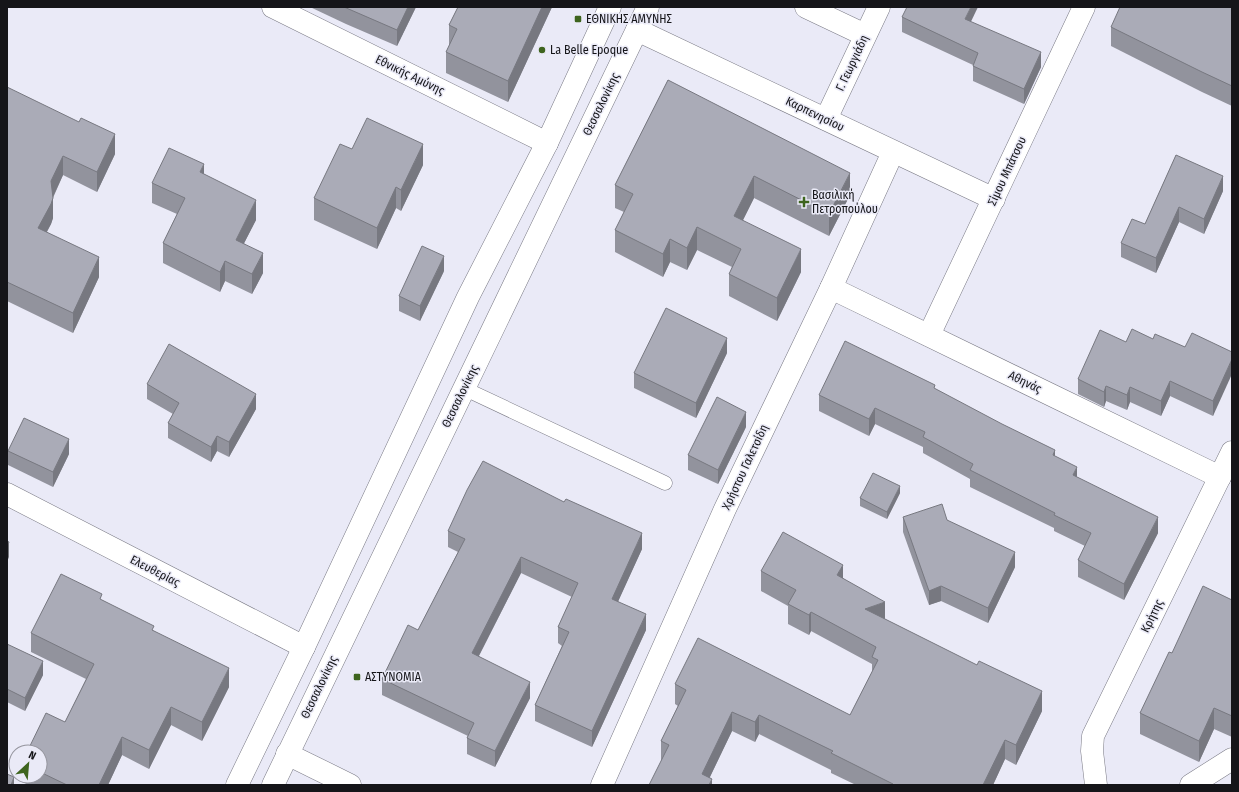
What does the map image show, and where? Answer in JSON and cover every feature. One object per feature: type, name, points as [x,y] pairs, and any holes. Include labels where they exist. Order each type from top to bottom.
[{"type":"street","name":"Εθνικής Αμύνης","points":[[273,7],[547,143]]},
{"type":"street","points":[[237,785],[304,648],[468,298],[547,143],[610,7]]},
{"type":"street","name":"Θεσσαλονίκης","points":[[273,785],[463,388],[648,7]]},
{"type":"street","points":[[806,7],[865,35]]},
{"type":"street","name":"Γ. Γεωργιάδη","points":[[826,120],[879,7]]},
{"type":"street","name":"Σίμου Μπάτσου","points":[[929,335],[1084,7]]},
{"type":"street","name":"Καρπενησίου","points":[[637,30],[994,199]]},
{"type":"street","name":"Χρήστου Γαλετσίδη","points":[[602,785],[726,509],[831,288],[893,152]]},
{"type":"street","name":"Αθηνάς","points":[[831,288],[1220,477]]},
{"type":"street","name":"Κρήτης","points":[[1096,785],[1092,751],[1093,736],[1232,452]]},
{"type":"street","name":"Ελευθερίας","points":[[7,494],[304,648]]},
{"type":"street","points":[[287,754],[350,785]]},
{"type":"street","points":[[1191,785],[1232,759]]},
{"type":"lane","points":[[463,388],[665,483]]},
{"type":"building","points":[[344,7],[408,7],[397,30]]},
{"type":"building","points":[[458,7],[542,7],[508,81],[446,52],[457,29],[449,25]]},
{"type":"building","points":[[907,7],[971,7],[965,19],[1041,52],[1024,89],[973,66],[978,53],[902,17]]},
{"type":"building","points":[[1120,7],[1232,7],[1232,86],[1111,27]]},
{"type":"building","points":[[668,80],[850,173],[829,214],[754,176],[734,216],[801,249],[777,298],[729,274],[741,249],[697,227],[687,248],[670,239],[663,254],[615,230],[633,194],[615,185]]},
{"type":"building","points":[[7,87],[79,122],[81,118],[115,134],[97,172],[63,156],[51,181],[53,198],[51,204],[38,228],[99,257],[73,313],[7,282]]},
{"type":"building","points":[[367,118],[423,144],[401,190],[396,187],[377,228],[314,198],[340,144],[352,149]]},
{"type":"building","points":[[169,148],[204,164],[200,172],[256,200],[236,240],[263,253],[252,274],[225,261],[220,272],[163,243],[185,198],[152,183]]},
{"type":"building","points":[[1176,155],[1223,176],[1204,219],[1179,207],[1156,258],[1121,243],[1132,219],[1145,224]]},
{"type":"building","points":[[422,246],[444,256],[420,306],[399,296]]},
{"type":"building","points":[[666,308],[727,338],[696,403],[634,373]]},
{"type":"building","points":[[1132,329],[1153,339],[1155,334],[1185,347],[1192,333],[1232,352],[1232,359],[1213,401],[1170,381],[1161,401],[1130,387],[1127,395],[1106,386],[1104,392],[1078,379],[1100,330],[1126,342]]},
{"type":"building","points":[[845,341],[935,385],[934,388],[1055,450],[1053,455],[1077,467],[1073,475],[1158,517],[1124,584],[1078,560],[1091,533],[970,470],[973,464],[923,437],[925,432],[875,408],[869,419],[819,395]]},
{"type":"building","points":[[169,344],[256,394],[229,442],[217,436],[211,447],[168,423],[179,403],[147,384]]},
{"type":"building","points":[[717,397],[746,412],[718,470],[688,455]]},
{"type":"building","points":[[24,418],[69,439],[53,472],[8,451]]},
{"type":"building","points":[[483,461],[564,502],[566,499],[642,533],[612,599],[646,614],[592,731],[535,705],[569,632],[558,627],[578,583],[521,557],[472,653],[530,682],[495,751],[467,738],[474,723],[382,679],[408,625],[418,630],[465,539],[448,531],[467,490]]},
{"type":"building","points":[[873,473],[900,486],[887,512],[860,498]]},
{"type":"building","points":[[942,504],[947,520],[1015,552],[988,608],[941,586],[929,591],[903,517]]},
{"type":"building","points":[[783,532],[843,565],[837,575],[885,602],[865,609],[977,665],[979,661],[1042,691],[1016,745],[1005,740],[983,785],[892,785],[893,784],[831,753],[833,751],[759,715],[755,722],[732,712],[702,774],[712,779],[709,785],[649,785],[669,745],[661,741],[686,690],[675,684],[698,638],[850,715],[878,660],[872,657],[876,647],[811,612],[809,615],[788,604],[796,590],[761,571]]},
{"type":"building","points":[[61,574],[102,594],[100,599],[154,626],[152,630],[229,668],[202,722],[171,707],[149,750],[122,737],[99,785],[67,785],[48,776],[48,744],[31,744],[46,713],[65,722],[94,664],[31,633]]},
{"type":"building","points":[[1203,586],[1232,600],[1232,716],[1214,708],[1199,741],[1140,713],[1169,652],[1172,653]]},
{"type":"building","points":[[7,644],[43,661],[25,698],[7,689]]},
{"type":"building","points":[[7,774],[8,784],[11,784],[7,785]]},
{"type":"place","name":"ΕΘΝΙΚΗΣ ΑΜΥΝΗΣ","points":[[578,19]]},
{"type":"place","name":"La Belle Epoque","points":[[542,50]]},
{"type":"place","name":"Βασιλική Πετροπούλου","points":[[804,202]]},
{"type":"place","name":"ΑΣΤΥΝΟΜΙΑ","points":[[357,677]]}]
